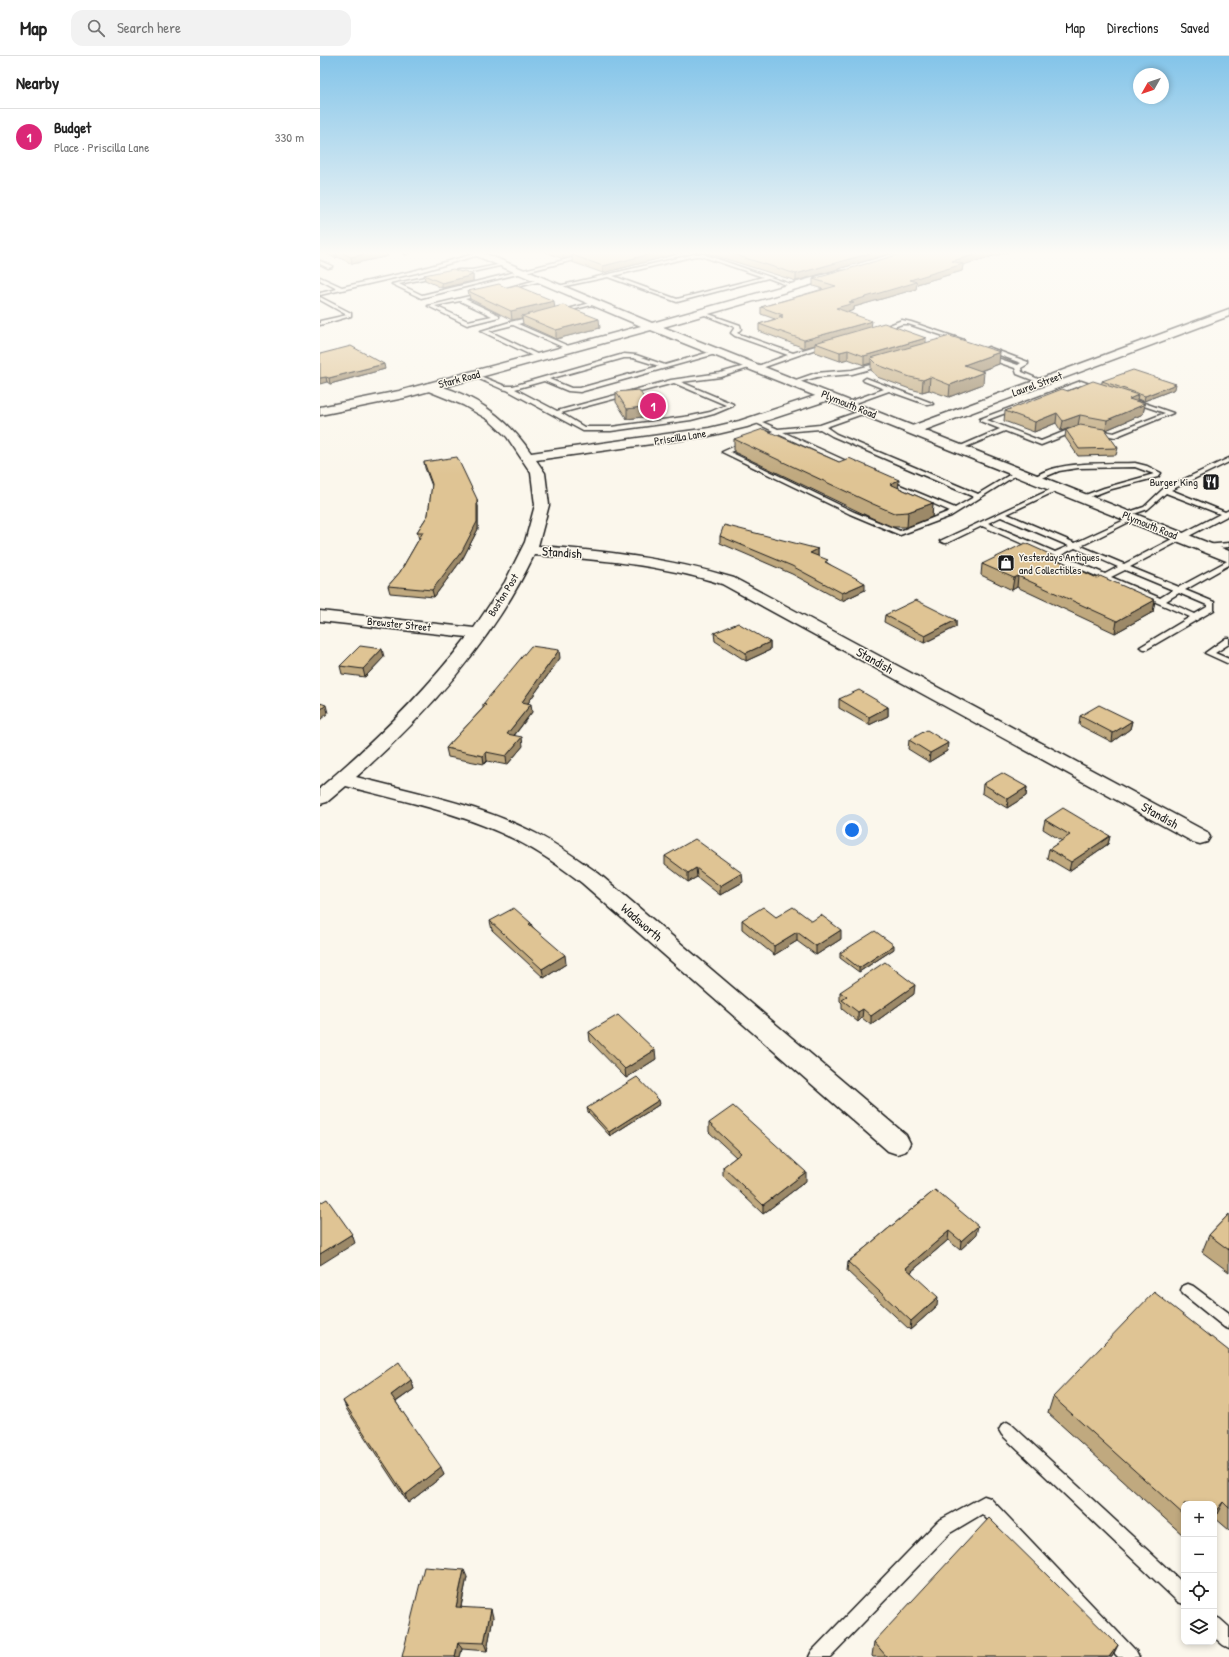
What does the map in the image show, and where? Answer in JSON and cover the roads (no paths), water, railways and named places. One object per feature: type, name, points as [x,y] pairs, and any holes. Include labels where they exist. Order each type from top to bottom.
[{"type":"main road","name":"Stark Road","points":[[320,411],[375,401],[430,387],[541,358],[651,326]]},
{"type":"main road","name":"Plymouth Road","points":[[651,326],[1229,557]]},
{"type":"street","name":"Laurel Street","points":[[913,430],[1042,385],[1194,326]]},
{"type":"street","name":"Boston Post","points":[[320,798],[375,750],[404,721],[450,670],[507,594],[529,550],[537,529],[542,506],[541,480],[528,457],[507,430],[492,417],[448,393],[430,387]]},
{"type":"street","name":"Priscilla Lane","points":[[528,457],[682,437],[729,428],[828,396]]},
{"type":"street","name":"Standish","points":[[529,550],[616,556],[651,561],[691,569],[728,581],[1200,837]]},
{"type":"street","name":"Brewster Street","points":[[320,616],[478,633]]},
{"type":"street","name":"Wadsworth","points":[[342,779],[480,817],[522,835],[554,852],[590,878],[897,1143]]},
{"type":"lane","points":[[507,326],[484,331],[541,358]]},
{"type":"lane","points":[[518,326],[571,349]]},
{"type":"lane","points":[[737,326],[738,329],[734,333],[737,335],[793,355]]},
{"type":"lane","points":[[877,330],[891,326]]},
{"type":"lane","points":[[917,326],[968,343]]},
{"type":"lane","points":[[885,328],[893,330]]},
{"type":"lane","points":[[949,344],[961,340]]},
{"type":"lane","points":[[556,413],[675,382],[721,375],[755,367],[830,344]]},
{"type":"lane","points":[[982,347],[1026,363],[1018,367],[984,356]]},
{"type":"lane","points":[[544,379],[570,390],[580,390],[717,352]]},
{"type":"lane","points":[[508,388],[624,356],[634,356],[663,366]]},
{"type":"lane","points":[[793,382],[816,375],[852,372],[892,361]]},
{"type":"lane","points":[[1018,367],[1019,373],[1057,392]]},
{"type":"lane","points":[[473,375],[504,388],[508,388],[583,429],[611,429],[691,418],[712,413],[731,405],[675,382]]},
{"type":"lane","points":[[866,380],[930,404]]},
{"type":"lane","points":[[1081,383],[1170,413],[1115,435],[1078,428],[1041,443],[982,420],[1057,392],[1081,383]]},
{"type":"lane","points":[[848,404],[890,389]]},
{"type":"lane","points":[[866,411],[821,427],[782,430],[725,452],[852,513],[900,533],[949,515],[1018,472]]},
{"type":"lane","points":[[753,420],[776,432],[862,470]]},
{"type":"lane","points":[[821,427],[834,435],[978,496]]},
{"type":"lane","points":[[959,448],[1005,429]]},
{"type":"lane","points":[[1055,555],[1076,546],[1146,508],[1165,490],[1229,460]]},
{"type":"lane","points":[[1036,479],[1058,469],[1078,466],[1135,465],[1149,468],[1158,473],[1156,476],[1106,489],[1082,498]]},
{"type":"lane","points":[[883,480],[954,511]]},
{"type":"lane","points":[[944,541],[1058,488]]},
{"type":"lane","points":[[1165,490],[1227,513]]},
{"type":"lane","points":[[1105,577],[1227,513]]},
{"type":"lane","points":[[1001,514],[1211,604],[1211,608],[1144,647]]},
{"type":"lane","points":[[982,523],[1196,617]]},
{"type":"lane","points":[[1204,547],[1229,544]]},
{"type":"lane","points":[[1160,601],[1229,562]]},
{"type":"lane","points":[[1229,640],[1209,653],[1229,662]]},
{"type":"lane","points":[[1188,1290],[1229,1322]]},
{"type":"lane","points":[[1008,1430],[1181,1593]]},
{"type":"lane","points":[[818,1657],[944,1527],[984,1504],[1130,1657]]},
{"type":"lane","points":[[1217,1628],[1229,1639]]},
{"type":"place","name":"Budget","points":[[653,406]]},
{"type":"place","name":"Burger King","points":[[1211,482]]},
{"type":"place","name":"Yesterdays Antiques and Collectibles","points":[[1006,563]]}]
